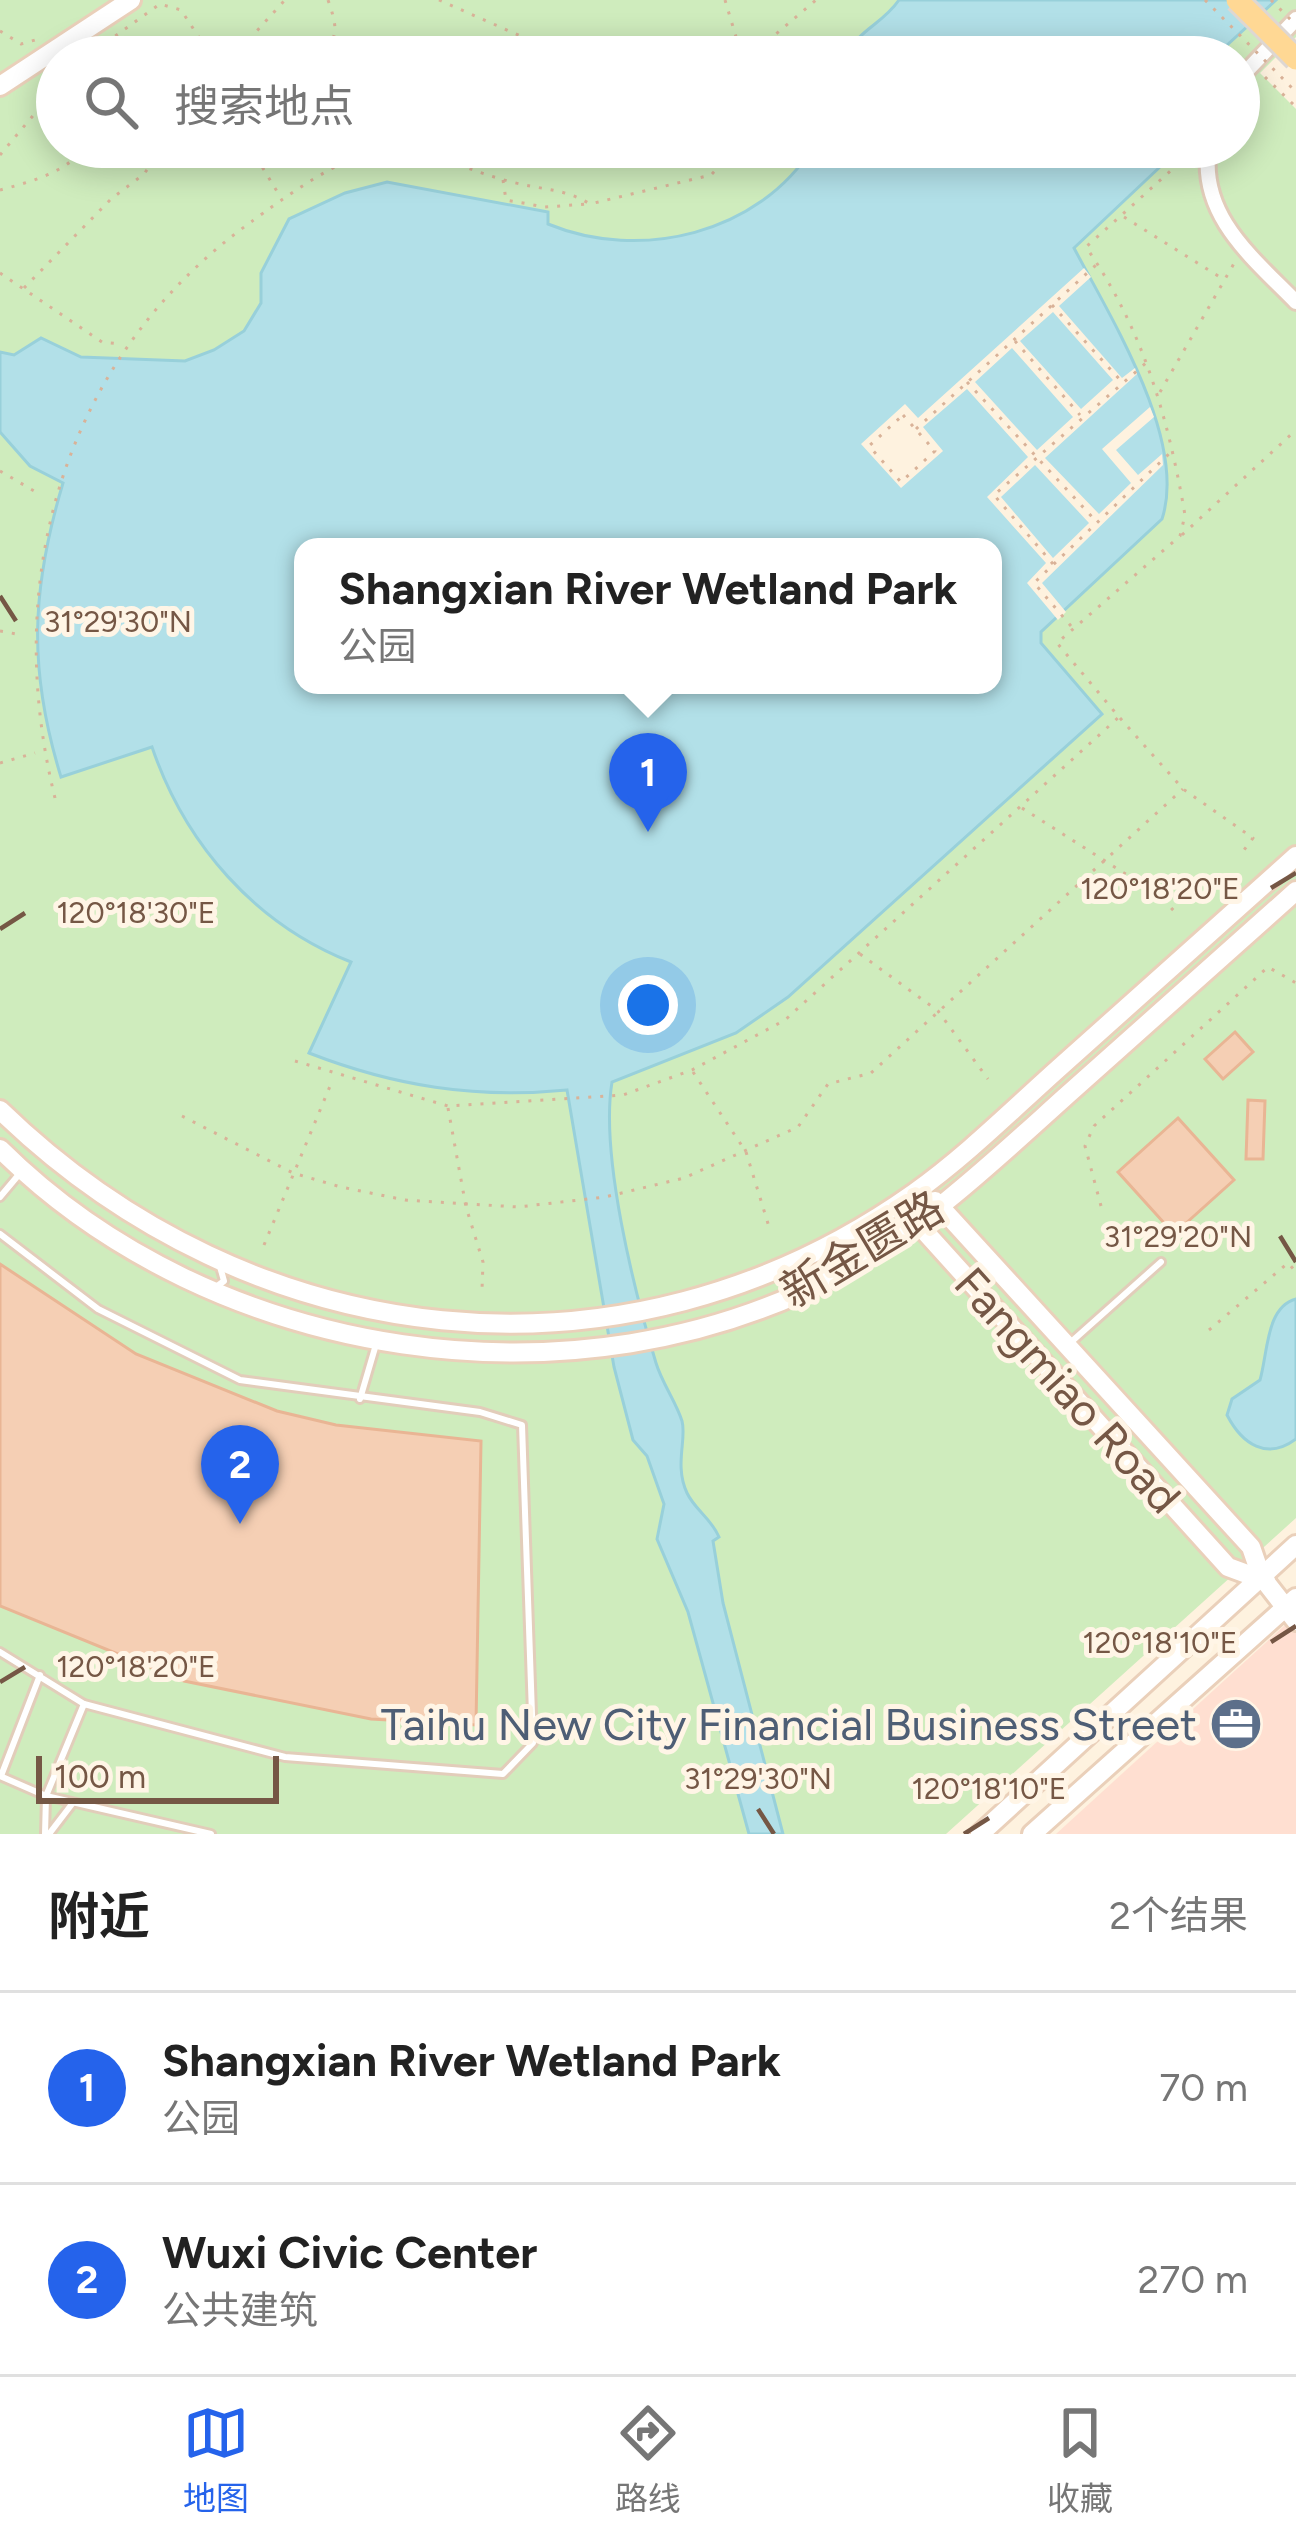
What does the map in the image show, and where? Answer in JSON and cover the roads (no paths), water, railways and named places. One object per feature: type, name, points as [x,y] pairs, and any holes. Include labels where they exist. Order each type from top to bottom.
[{"type":"main road","points":[[1237,0],[1296,59]]},
{"type":"street","points":[[72,36],[128,0]]},
{"type":"street","points":[[1260,56],[1296,22]]},
{"type":"street","points":[[0,83],[36,60]]},
{"type":"street","points":[[1211,168],[1219,215],[1243,248],[1296,302]]},
{"type":"street","name":"新金匮路","points":[[0,1148],[131,1250],[207,1288],[252,1290],[453,1323],[601,1317],[645,1308],[773,1271],[914,1193],[1296,856]]},
{"type":"street","name":"新金匮路","points":[[0,1110],[101,1198],[218,1261],[252,1290],[377,1341],[504,1352],[607,1344],[718,1323],[797,1294],[918,1224],[1296,891]]},
{"type":"street","points":[[914,1193],[918,1224]]},
{"type":"street","name":"Fangmiao Road","points":[[914,1193],[943,1204],[1070,1342],[1251,1546],[1261,1576],[1292,1609]]},
{"type":"street","name":"Fangmiao Road","points":[[918,1224],[1228,1567],[1261,1576]]},
{"type":"street","points":[[980,1834],[1296,1545]]},
{"type":"street","points":[[1032,1834],[1292,1609]]},
{"type":"lane","points":[[0,1197],[23,1169]]},
{"type":"lane","points":[[0,1234],[98,1309],[240,1379],[360,1400],[480,1412],[522,1425],[533,1743],[503,1774],[285,1757],[84,1704],[0,1652]]},
{"type":"lane","points":[[207,1288],[224,1281],[218,1261]]},
{"type":"lane","points":[[1070,1342],[1162,1262]]},
{"type":"lane","points":[[360,1400],[377,1341]]},
{"type":"lane","points":[[40,1675],[0,1776],[46,1796],[211,1834]]},
{"type":"lane","points":[[47,1834],[46,1796],[84,1704]]},
{"type":"lane","points":[[47,1834],[73,1803]]},
{"type":"water","points":[[899,0],[1276,0],[1237,36],[862,36]]},
{"type":"water","points":[[797,168],[1159,168],[1074,248],[1141,379],[1164,453],[1167,487],[1162,519],[1041,632],[1041,643],[1102,714],[788,997],[736,1033],[612,1082],[611,1146],[629,1261],[656,1363],[682,1421],[683,1483],[719,1537],[713,1541],[723,1603],[783,1834],[749,1834],[688,1612],[657,1539],[664,1504],[647,1456],[633,1440],[614,1367],[567,1090],[500,1093],[435,1087],[372,1074],[309,1053],[351,962],[284,926],[228,877],[184,816],[152,747],[61,777],[43,701],[38,630],[45,559],[63,483],[30,466],[0,432],[0,352],[14,355],[41,338],[81,357],[185,361],[214,350],[244,331],[261,303],[261,273],[289,219],[345,193],[387,182],[548,212],[548,224],[621,240],[695,232],[730,220],[762,201]]},
{"type":"water","points":[[1296,1299],[1296,1439],[1265,1449],[1240,1434],[1227,1415],[1232,1399],[1260,1380],[1274,1321]]},
{"type":"place","name":"Shangxian River Wetland Park","points":[[648,832]]},
{"type":"place","name":"Wuxi Civic Center","points":[[240,1524]]},
{"type":"place","name":"Taihu New City Financial Business Street","points":[[1236,1724]]}]
